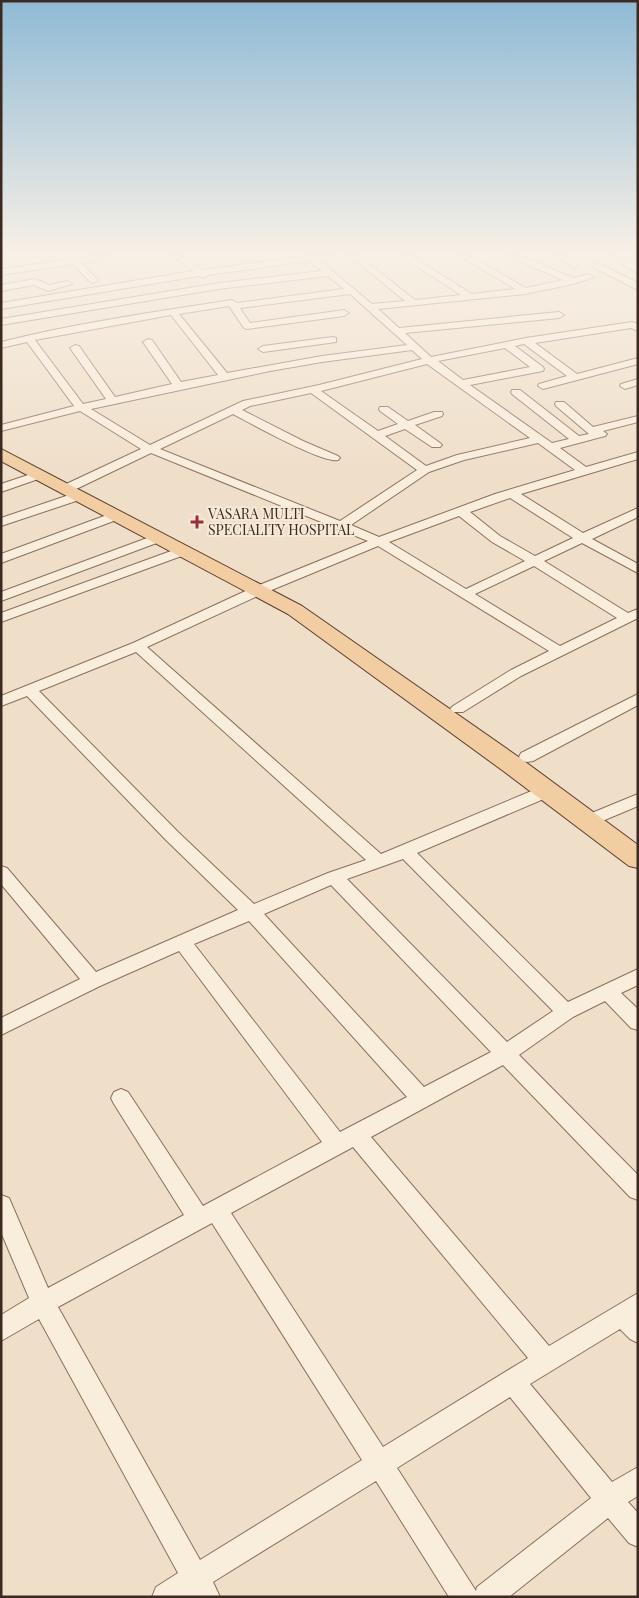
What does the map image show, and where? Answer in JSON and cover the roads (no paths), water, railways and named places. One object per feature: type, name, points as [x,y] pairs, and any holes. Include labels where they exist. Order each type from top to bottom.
[{"type":"main road","points":[[1,442],[115,516],[182,551],[267,587],[295,610],[547,791],[597,818],[638,837]]},
{"type":"main road","points":[[1,454],[338,623],[528,757],[597,818],[638,859]]},
{"type":"street","points":[[1,345],[68,331]]},
{"type":"street","points":[[188,331],[225,377]]},
{"type":"street","points":[[250,331],[276,367]]},
{"type":"street","points":[[255,338],[283,331]]},
{"type":"street","points":[[397,331],[429,360],[584,471]]},
{"type":"street","points":[[532,331],[544,339]]},
{"type":"street","points":[[1,522],[75,490],[148,448],[247,403],[429,360],[526,341],[599,331]]},
{"type":"street","points":[[29,338],[80,407],[148,448],[379,541],[560,652]]},
{"type":"street","points":[[255,338],[333,340]]},
{"type":"street","points":[[526,341],[576,378]]},
{"type":"street","points":[[148,342],[178,386]]},
{"type":"street","points":[[462,383],[540,369],[507,345]]},
{"type":"street","points":[[1,428],[80,407],[178,386],[311,361],[415,347]]},
{"type":"street","points":[[76,348],[112,400]]},
{"type":"street","points":[[543,386],[638,361]]},
{"type":"street","points":[[625,386],[638,382]]},
{"type":"street","points":[[312,389],[425,470]]},
{"type":"street","points":[[516,392],[577,440]]},
{"type":"street","points":[[560,404],[611,442]]},
{"type":"street","points":[[232,409],[299,443],[334,458]]},
{"type":"street","points":[[384,409],[436,445]]},
{"type":"street","points":[[376,435],[438,414]]},
{"type":"street","points":[[551,447],[638,419]]},
{"type":"street","points":[[342,526],[425,470],[461,457],[540,439]]},
{"type":"street","points":[[1,701],[138,646],[267,587],[379,541],[511,493],[638,455]]},
{"type":"street","points":[[1,488],[40,475]]},
{"type":"street","points":[[511,493],[583,540],[638,569]]},
{"type":"street","points":[[461,511],[496,539],[632,616]]},
{"type":"street","points":[[465,594],[583,540],[638,512]]},
{"type":"street","points":[[1,559],[115,516]]},
{"type":"street","points":[[1,596],[158,538]]},
{"type":"street","points":[[1,618],[182,551]]},
{"type":"street","points":[[458,709],[516,674],[632,616]]},
{"type":"street","points":[[138,646],[379,862]]},
{"type":"street","points":[[29,689],[172,836],[251,912],[422,1100]]},
{"type":"street","points":[[528,757],[638,700]]},
{"type":"street","points":[[1,1027],[94,981],[251,912],[334,877],[379,862],[547,791]]},
{"type":"street","points":[[597,818],[638,799]]},
{"type":"street","points":[[404,850],[566,1012]]},
{"type":"street","points":[[1,872],[94,981]]},
{"type":"street","points":[[334,877],[638,1190]]},
{"type":"street","points":[[182,942],[346,1140],[546,1361]]},
{"type":"street","points":[[1,1329],[43,1303],[506,1054],[566,1012],[638,976]]},
{"type":"street","points":[[607,991],[638,1022]]},
{"type":"street","points":[[121,1098],[208,1214],[380,1463],[465,1597]]},
{"type":"street","points":[[1,1205],[43,1303],[200,1587]]},
{"type":"street","points":[[166,1597],[200,1587],[380,1463],[546,1361],[632,1316]]},
{"type":"street","points":[[512,1381],[638,1534]]},
{"type":"street","points":[[487,1597],[609,1500],[638,1480]]},
{"type":"place","name":"VASARA MULTI SPECIALITY HOSPITAL","points":[[197,522]]}]
